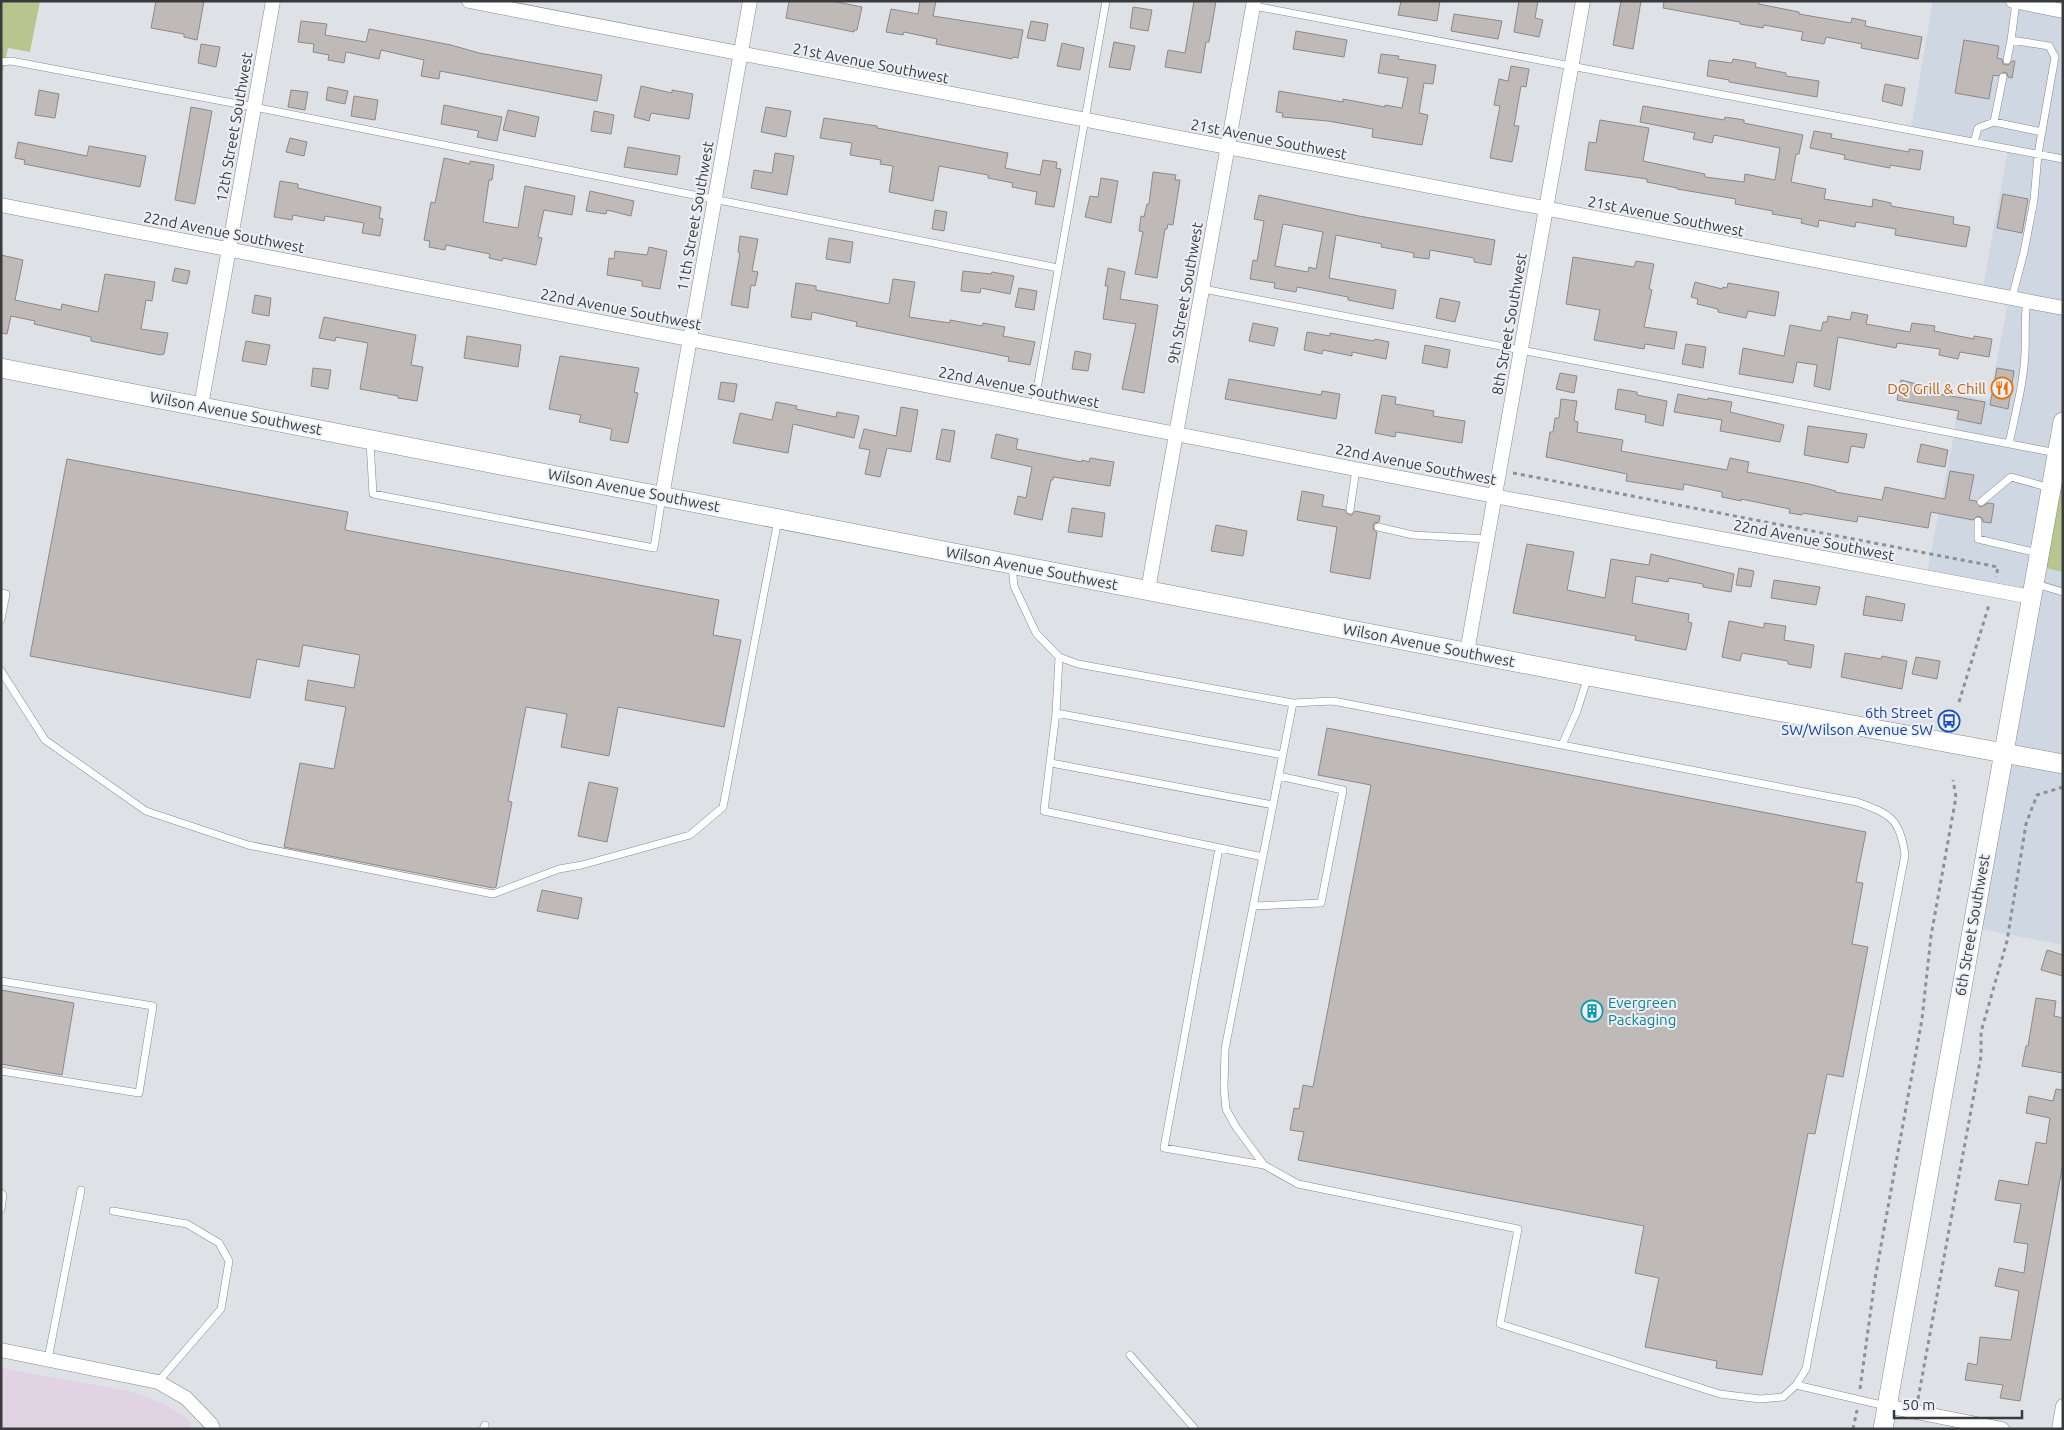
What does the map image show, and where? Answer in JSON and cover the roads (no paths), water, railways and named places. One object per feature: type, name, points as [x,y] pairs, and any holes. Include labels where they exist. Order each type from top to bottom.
[{"type":"main road","name":"Wilson Avenue Southwest","points":[[1,368],[1588,676],[2063,764]]},
{"type":"main road","name":"6th Street Southwest","points":[[1883,1429],[2063,422]]},
{"type":"street","name":"12th Street Southwest","points":[[201,406],[273,1]]},
{"type":"street","name":"21st Avenue Southwest","points":[[469,1],[1545,210],[2063,308]]},
{"type":"street","name":"11th Street Southwest","points":[[662,496],[750,1]]},
{"type":"street","name":"8th Street Southwest","points":[[1466,652],[1583,1]]},
{"type":"street","points":[[2015,2],[2063,10]]},
{"type":"street","name":"9th Street Southwest","points":[[1148,590],[1254,4]]},
{"type":"street","name":"22nd Avenue Southwest","points":[[1,205],[1494,496],[2032,590]]},
{"type":"street","points":[[1,1350],[158,1382],[186,1398],[213,1429]]},
{"type":"street","points":[[1886,1406],[2002,1429]]},
{"type":"street","points":[[2058,1429],[2063,1406]]},
{"type":"lane","points":[[1034,406],[1106,1]]},
{"type":"lane","points":[[2007,60],[2015,2]]},
{"type":"lane","points":[[1254,4],[2063,159]]},
{"type":"lane","points":[[2011,40],[2049,46],[2055,57],[2038,154],[2034,200],[2024,252],[2012,298]]},
{"type":"lane","points":[[1,62],[11,61],[254,107],[1058,268]]},
{"type":"lane","points":[[1994,122],[2003,77]]},
{"type":"lane","points":[[1974,142],[1978,128],[1994,122],[2042,132]]},
{"type":"lane","points":[[1203,289],[2057,453]]},
{"type":"lane","points":[[2009,444],[2018,402],[2025,353],[2024,319],[2027,301]]},
{"type":"lane","points":[[370,439],[374,494],[383,496],[654,548],[662,496]]},
{"type":"lane","points":[[1350,510],[1356,469]]},
{"type":"lane","points":[[1981,502],[2011,477],[2051,488]]},
{"type":"lane","points":[[1,671],[45,740],[146,812],[248,845],[494,894],[559,869],[582,865],[690,834],[723,807],[779,518]]},
{"type":"lane","points":[[1978,521],[1978,539],[2039,553]]},
{"type":"lane","points":[[1378,527],[1412,535],[1487,539]]},
{"type":"lane","points":[[1011,564],[1014,586],[1036,632],[1060,657],[1078,664],[1293,703],[1333,701],[1857,802],[1885,812],[1895,822],[1903,839],[1906,855],[1806,1368],[1796,1385],[1783,1397],[1760,1399],[1720,1394],[1500,1324],[1518,1229],[1298,1184],[1264,1165],[1164,1148],[1219,848]]},
{"type":"lane","points":[[2032,590],[2063,592]]},
{"type":"lane","points":[[1,593],[6,594],[1,619]]},
{"type":"lane","points":[[1060,657],[1051,763],[1044,811],[1263,857]]},
{"type":"lane","points":[[1562,745],[1577,711],[1588,676]]},
{"type":"lane","points":[[1264,1165],[1236,1127],[1226,1109],[1224,1088],[1226,1049],[1293,703]]},
{"type":"lane","points":[[1056,713],[1283,755]]},
{"type":"lane","points":[[1051,763],[1273,805]]},
{"type":"lane","points":[[1253,906],[1321,902],[1343,790],[1278,776]]},
{"type":"lane","points":[[1,981],[153,1006],[139,1093],[1,1071]]},
{"type":"lane","points":[[48,1359],[81,1190]]},
{"type":"lane","points":[[1,1193],[3,1195],[1,1209]]},
{"type":"lane","points":[[113,1211],[188,1224],[219,1243],[229,1261],[221,1309],[158,1382]]},
{"type":"lane","points":[[1130,1355],[1195,1429]]},
{"type":"lane","points":[[1796,1385],[1886,1406]]},
{"type":"place","name":"DQ Grill & Chill","points":[[2002,388]]},
{"type":"place","name":"6th Street SW/Wilson Avenue SW","points":[[1949,721]]},
{"type":"place","name":"Evergreen Packaging","points":[[1592,1011]]}]
